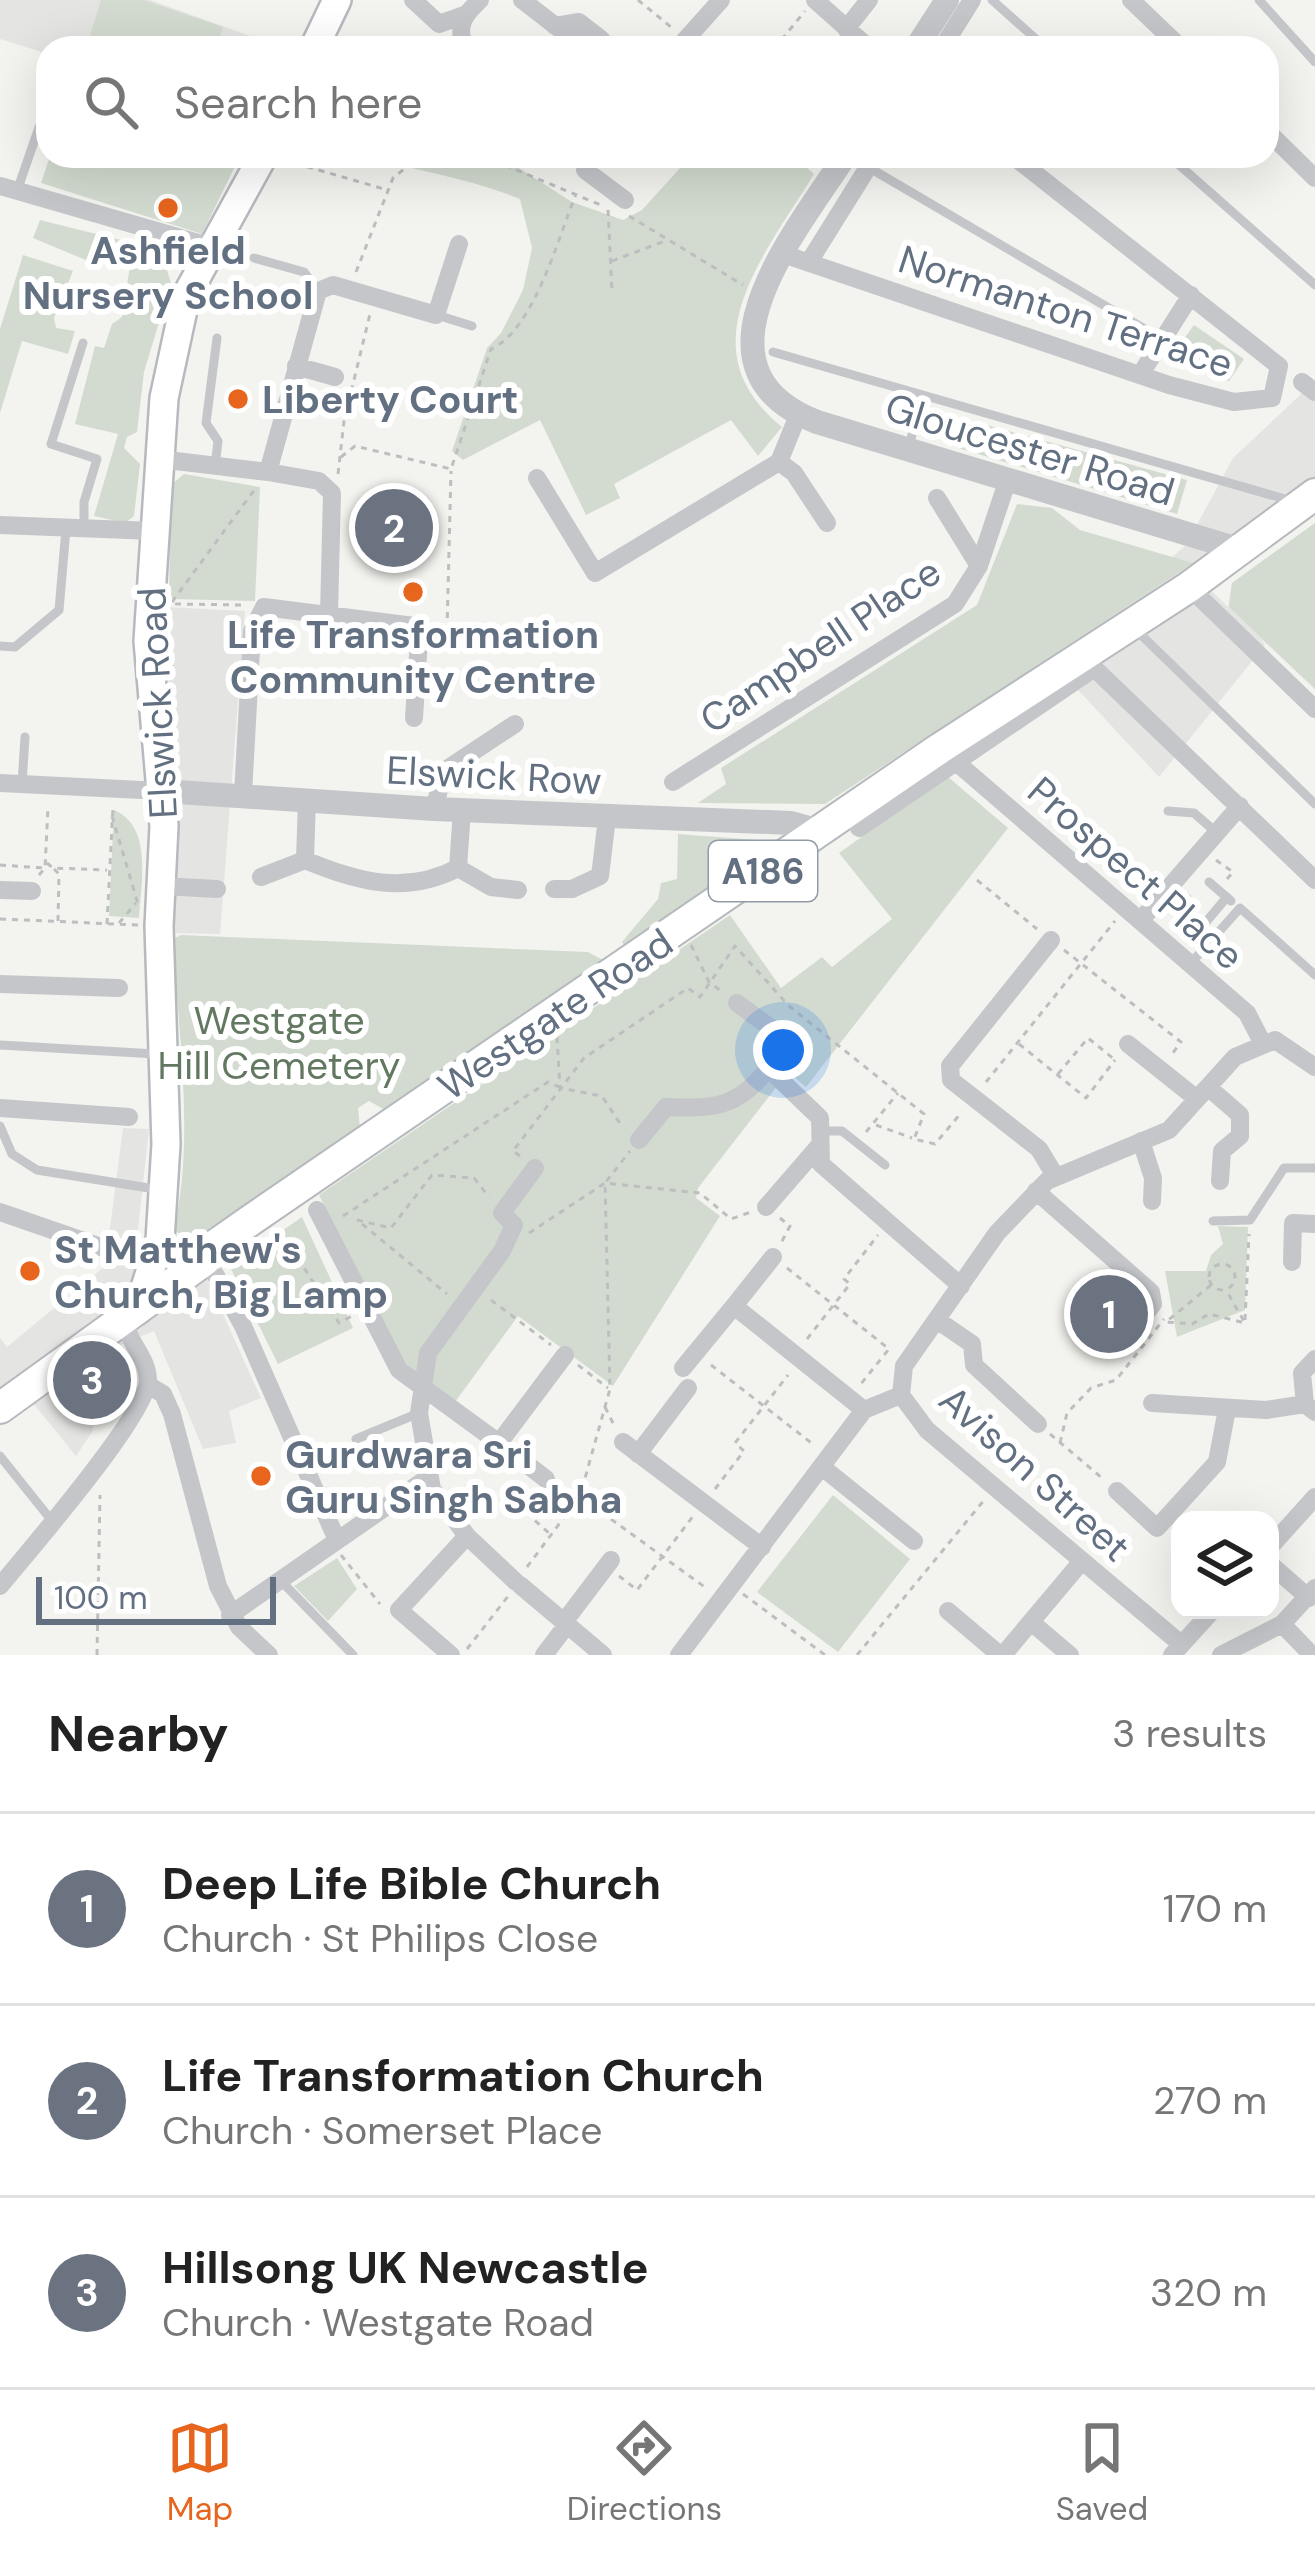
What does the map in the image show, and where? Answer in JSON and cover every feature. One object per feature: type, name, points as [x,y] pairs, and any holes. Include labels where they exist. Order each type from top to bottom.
[{"type":"main road","points":[[320,36],[337,0]]},
{"type":"main road","name":"Elswick Road","points":[[135,1310],[160,1195],[165,1055],[150,926],[161,886],[162,790],[150,685],[160,603],[154,531],[159,459],[179,316],[255,168]]},
{"type":"main road","name":"Westgate Road","points":[[0,1408],[92,1337],[97,1325],[135,1310],[206,1260],[213,1261],[251,1220],[820,831],[1087,660],[1309,499]]},
{"type":"street","points":[[413,0],[439,24],[464,15],[479,0]]},
{"type":"street","points":[[522,0],[568,36]]},
{"type":"street","points":[[689,36],[721,0]]},
{"type":"street","points":[[814,0],[854,36]]},
{"type":"street","points":[[846,29],[869,0]]},
{"type":"street","points":[[924,36],[947,0]]},
{"type":"street","points":[[950,36],[972,0]]},
{"type":"street","points":[[1131,0],[1168,36]]},
{"type":"street","points":[[460,36],[464,15]]},
{"type":"street","points":[[555,26],[579,22],[597,36]]},
{"type":"street","points":[[1279,143],[1315,178]]},
{"type":"street","points":[[587,168],[616,204]]},
{"type":"street","points":[[536,478],[595,573],[779,462],[798,415],[776,397],[753,360],[752,326],[762,293],[783,254],[844,168]]},
{"type":"street","points":[[809,262],[846,168]]},
{"type":"street","points":[[1028,168],[1191,295],[1140,375]]},
{"type":"street","points":[[9,189],[212,247]]},
{"type":"street","points":[[268,472],[318,291],[333,285],[436,315],[459,244]]},
{"type":"street","name":"Normanton Terrace","points":[[783,254],[1140,375],[1234,402],[1272,398],[1280,366],[1191,295]]},
{"type":"street","points":[[296,366],[335,377]]},
{"type":"street","name":"Gloucester Road","points":[[798,415],[1241,550]]},
{"type":"street","points":[[159,459],[319,481],[332,493],[329,614]]},
{"type":"street","points":[[779,462],[794,473],[826,523]]},
{"type":"street","name":"Campbell Place","points":[[673,782],[955,604],[979,566],[1008,479]]},
{"type":"street","points":[[937,498],[979,566]]},
{"type":"street","points":[[0,525],[154,531]]},
{"type":"street","points":[[1189,587],[1315,709]]},
{"type":"street","points":[[243,794],[252,631],[260,611],[329,614],[414,626],[419,639],[414,718]]},
{"type":"street","points":[[860,828],[956,762],[1087,660],[1315,880]]},
{"type":"street","points":[[434,809],[444,771],[515,724]]},
{"type":"street","name":"Prospect Place","points":[[956,762],[1247,1013],[1262,1042]]},
{"type":"street","points":[[0,783],[162,790]]},
{"type":"street","name":"Elswick Row","points":[[162,790],[462,811],[791,823],[820,831]]},
{"type":"street","points":[[305,860],[307,798]]},
{"type":"street","points":[[1140,921],[1240,806]]},
{"type":"street","points":[[458,868],[462,811]]},
{"type":"street","points":[[554,889],[606,883],[608,818]]},
{"type":"street","points":[[261,878],[305,860],[355,881],[428,884],[458,868]]},
{"type":"street","points":[[458,868],[490,887],[518,890]]},
{"type":"street","points":[[0,890],[36,882]]},
{"type":"street","points":[[161,886],[218,889]]},
{"type":"street","points":[[1051,940],[950,1066],[951,1080],[1039,1149],[1054,1174]]},
{"type":"street","points":[[0,984],[118,988]]},
{"type":"street","points":[[639,1140],[666,1107],[714,1109],[748,1095],[768,1068],[775,1031],[737,1003]]},
{"type":"street","points":[[686,1653],[864,1410],[902,1395],[904,1366],[997,1233],[1036,1190],[1054,1174],[1169,1130],[1235,1057],[1262,1042],[1287,1045],[1315,1067]]},
{"type":"street","points":[[1128,1044],[1160,1069],[1240,1115],[1240,1136],[1222,1151],[1220,1181]]},
{"type":"street","points":[[768,1068],[820,1118],[821,1164],[961,1286]]},
{"type":"street","points":[[0,1108],[129,1117]]},
{"type":"street","points":[[766,1207],[820,1138]]},
{"type":"street","points":[[1142,1141],[1153,1178],[1152,1201]]},
{"type":"street","points":[[535,1168],[502,1213],[514,1225],[502,1251],[428,1353],[418,1413],[426,1479],[467,1535],[603,1655]]},
{"type":"street","points":[[1036,1190],[1143,1282],[1153,1304],[1139,1322]]},
{"type":"street","points":[[317,1210],[399,1370],[546,1479]]},
{"type":"street","points":[[1,1216],[104,1248]]},
{"type":"street","points":[[1292,1262],[1294,1223],[1315,1223]]},
{"type":"street","points":[[761,1547],[631,1448],[773,1257]]},
{"type":"street","points":[[213,1261],[334,1540]]},
{"type":"street","points":[[734,1306],[864,1410]]},
{"type":"street","points":[[135,1310],[148,1385],[168,1403],[230,1615],[269,1655]]},
{"type":"street","points":[[937,1320],[972,1344],[974,1365],[1038,1424]]},
{"type":"street","points":[[499,1443],[565,1355]]},
{"type":"street","points":[[1152,1403],[1226,1409],[1310,1408],[1302,1373],[1315,1359]]},
{"type":"street","points":[[0,1586],[100,1462],[148,1385]]},
{"type":"street","name":"Avison Street","points":[[902,1395],[927,1430],[1082,1561],[1177,1650]]},
{"type":"street","points":[[1117,1491],[1157,1528],[1217,1462],[1226,1409]]},
{"type":"street","points":[[822,1467],[914,1541]]},
{"type":"street","points":[[230,1615],[426,1479]]},
{"type":"street","points":[[1279,1537],[1315,1497]]},
{"type":"street","points":[[451,1655],[399,1610],[467,1535]]},
{"type":"street","points":[[544,1655],[611,1561]]},
{"type":"street","points":[[948,1611],[1002,1655],[1082,1561]]},
{"type":"street","points":[[1221,1655],[1282,1624],[1312,1593],[1279,1570]]},
{"type":"street","points":[[1177,1650],[1205,1619]]},
{"type":"street","points":[[1030,1622],[1070,1655]]},
{"type":"street","points":[[1282,1624],[1312,1655]]},
{"type":"lane","points":[[992,0],[1032,36]]},
{"type":"lane","points":[[1259,0],[1315,62]]},
{"type":"lane","points":[[9,189],[36,130]]},
{"type":"lane","points":[[861,168],[1160,338]]},
{"type":"lane","points":[[1183,168],[1315,285]]},
{"type":"lane","points":[[254,258],[304,272],[318,291]]},
{"type":"lane","points":[[436,315],[472,326]]},
{"type":"lane","points":[[214,466],[218,441],[206,423],[217,338]]},
{"type":"lane","points":[[83,343],[51,444],[98,459]]},
{"type":"lane","points":[[773,352],[1309,499]]},
{"type":"lane","points":[[908,450],[923,396]]},
{"type":"lane","points":[[0,646],[15,646],[59,610],[75,530],[103,443]]},
{"type":"lane","points":[[1130,625],[1315,804]]},
{"type":"lane","points":[[22,784],[25,737]]},
{"type":"lane","points":[[1168,811],[1195,813],[1217,832]]},
{"type":"lane","points":[[1196,934],[1219,890],[1315,975]]},
{"type":"lane","points":[[1191,964],[1240,908]]},
{"type":"lane","points":[[0,1045],[165,1055]]},
{"type":"lane","points":[[0,1126],[12,1154],[37,1170],[160,1195]]},
{"type":"lane","points":[[820,1138],[842,1131],[885,1166]]},
{"type":"lane","points":[[1213,1221],[1250,1220],[1284,1168],[1315,1168]]},
{"type":"lane","points":[[356,1439],[418,1413]]},
{"type":"lane","points":[[0,1456],[52,1521]]},
{"type":"lane","points":[[279,1578],[353,1655]]},
{"type":"path","points":[[638,0],[674,36]]},
{"type":"path","points":[[785,36],[814,0]]},
{"type":"path","points":[[310,168],[387,190]]},
{"type":"path","points":[[332,493],[344,421],[372,323],[358,291],[359,256],[387,190],[408,168]]},
{"type":"path","points":[[516,168],[576,194],[616,204],[668,240],[762,293]]},
{"type":"path","points":[[447,630],[451,469],[491,349],[509,340],[523,320],[576,194]]},
{"type":"path","points":[[613,291],[610,262],[616,204]]},
{"type":"path","points":[[610,262],[668,240]]},
{"type":"path","points":[[341,458],[355,446],[451,469]]},
{"type":"path","points":[[160,603],[268,472]]},
{"type":"path","points":[[160,603],[254,606],[260,611]]},
{"type":"path","points":[[36,882],[46,865],[48,807]]},
{"type":"path","points":[[107,924],[112,807]]},
{"type":"path","points":[[112,814],[137,902],[150,926]]},
{"type":"path","points":[[1176,880],[1205,911],[1233,872],[1201,851]]},
{"type":"path","points":[[0,866],[109,870]]},
{"type":"path","points":[[53,868],[59,874],[58,921]]},
{"type":"path","points":[[977,880],[1181,1042],[1160,1069]]},
{"type":"path","points":[[118,924],[137,902]]},
{"type":"path","points":[[0,919],[150,926]]},
{"type":"path","points":[[682,927],[709,982],[737,1003]]},
{"type":"path","points":[[535,1168],[513,1151],[584,1058],[688,988],[700,997],[735,946],[789,1006],[841,1047]]},
{"type":"path","points":[[555,1014],[560,1088]]},
{"type":"path","points":[[1128,1044],[1149,1016]]},
{"type":"path","points":[[1018,1043],[1057,1076],[1086,1098],[1116,1060],[1088,1038],[1057,1076]]},
{"type":"path","points":[[502,1213],[474,1178],[432,1175],[392,1228],[343,1216],[548,1082],[602,1096],[621,1126],[639,1140],[604,1184],[502,1251]]},
{"type":"path","points":[[857,1143],[898,1093]]},
{"type":"path","points":[[873,1124],[914,1139]]},
{"type":"path","points":[[604,1184],[700,1193],[730,1220],[766,1207],[790,1226],[773,1257]]},
{"type":"path","points":[[462,1655],[580,1496],[610,1390],[604,1184]]},
{"type":"path","points":[[251,1220],[268,1247],[301,1263],[339,1323],[368,1308]]},
{"type":"path","points":[[357,1220],[462,1306]]},
{"type":"path","points":[[1245,1323],[1250,1220]]},
{"type":"path","points":[[794,1355],[850,1284],[844,1279],[887,1223]]},
{"type":"path","points":[[1211,1285],[1211,1270],[1226,1264],[1235,1277],[1226,1290]]},
{"type":"path","points":[[1211,1285],[1226,1290],[1245,1323]]},
{"type":"path","points":[[1060,1443],[1067,1413],[1091,1388],[1116,1380],[1166,1322],[1211,1285]]},
{"type":"path","points":[[475,1288],[610,1390]]},
{"type":"path","points":[[1153,1304],[1166,1322],[1192,1324],[1209,1314],[1245,1323]]},
{"type":"path","points":[[604,1405],[631,1448]]},
{"type":"path","points":[[1038,1424],[1117,1491]]},
{"type":"path","points":[[97,1655],[100,1462]]},
{"type":"path","points":[[546,1479],[523,1510],[551,1535]]},
{"type":"path","points":[[857,1655],[995,1487]]},
{"type":"path","points":[[580,1496],[825,1655]]},
{"type":"path","points":[[334,1540],[364,1588],[384,1607],[399,1610]]},
{"type":"shaded area","points":[[0,0],[150,0],[250,36],[36,36],[36,50],[0,39]]},
{"type":"shaded area","points":[[1315,381],[1315,501],[1211,590],[1228,607],[1232,583],[1315,523],[1315,689],[1260,638],[1265,645],[1159,777],[1052,662],[1186,545],[1233,458]]},
{"type":"shaded area","points":[[165,607],[245,611],[220,934],[171,933]]},
{"type":"shaded area","points":[[123,1128],[149,1129],[135,1257],[202,1268],[261,1398],[229,1411],[236,1443],[203,1449],[154,1331],[113,1348],[92,1432],[76,1456],[32,1402],[0,1426],[0,1338],[7,1347],[105,1266]]},
{"type":"green space","points":[[101,0],[144,0],[223,27],[220,36],[90,36]]},
{"type":"green space","name":"Ashfield Nursery School","points":[[46,168],[234,168],[202,234],[41,183]]},
{"type":"green space","points":[[413,168],[519,168],[572,202],[623,220],[642,210],[680,168],[807,168],[814,174],[757,268],[736,333],[738,365],[753,396],[782,427],[758,456],[731,420],[614,484],[620,498],[586,515],[540,420],[463,460],[452,451],[487,348],[501,333],[523,290],[532,248],[520,199]]},
{"type":"green space","points":[[40,220],[161,250],[171,283],[144,372],[137,432],[127,437],[124,448],[140,464],[134,516],[125,523],[94,516],[118,434],[75,424],[95,346],[104,348],[112,324],[122,317],[130,266],[97,256],[93,263],[33,238]]},
{"type":"green space","points":[[23,255],[73,271],[54,318],[56,328],[75,331],[68,354],[22,341],[0,413],[0,329]]},
{"type":"green space","points":[[1194,325],[1244,359],[1229,381],[1167,362]]},
{"type":"green space","points":[[961,418],[1187,480],[1177,514],[952,446]]},
{"type":"green space","points":[[184,474],[260,487],[255,601],[169,599],[171,485]]},
{"type":"green space","points":[[1017,504],[1052,508],[1080,530],[1193,563],[825,804],[698,803],[726,784],[721,768],[977,605]]},
{"type":"green space","points":[[1315,523],[1315,689],[1229,607],[1232,583]]},
{"type":"green space","points":[[947,776],[1008,828],[806,1087],[788,1072],[698,1188],[696,1198],[720,1216],[613,1386],[518,1316],[455,1402],[401,1360],[319,1195],[730,915],[781,988],[822,957],[832,967],[892,919],[839,853]]},
{"type":"green space","points":[[114,810],[135,829],[140,842],[139,918],[109,916]]},
{"type":"green space","points":[[678,834],[757,840],[765,844],[765,852],[626,948],[622,942],[658,899],[661,883],[677,879]]},
{"type":"green space","name":"Westgate Hill Cemetery","points":[[181,935],[588,952],[603,960],[385,1110],[369,1101],[358,1108],[360,1128],[190,1241],[174,1230],[184,1122],[173,939]]},
{"type":"green space","points":[[302,1217],[353,1328],[278,1364],[230,1267]]},
{"type":"green space","points":[[1218,1226],[1248,1227],[1245,1310],[1177,1337],[1165,1271],[1206,1271],[1211,1255],[1223,1244]]},
{"type":"green space","points":[[833,1495],[910,1559],[838,1652],[757,1592]]},
{"type":"green space","points":[[337,1558],[357,1589],[328,1621],[294,1586]]},
{"type":"place","name":"Ashfield Nursery School","points":[[168,208]]},
{"type":"place","name":"Liberty Court","points":[[238,399]]},
{"type":"place","name":"Life Transformation Church","points":[[394,528]]},
{"type":"place","name":"Life Transformation Community Centre","points":[[413,592]]},
{"type":"place","name":"St Matthew's Church, Big Lamp","points":[[30,1271]]},
{"type":"place","name":"Deep Life Bible Church","points":[[1109,1314]]},
{"type":"place","name":"Hillsong UK Newcastle","points":[[92,1380]]},
{"type":"place","name":"Gurdwara Sri Guru Singh Sabha","points":[[261,1476]]}]
